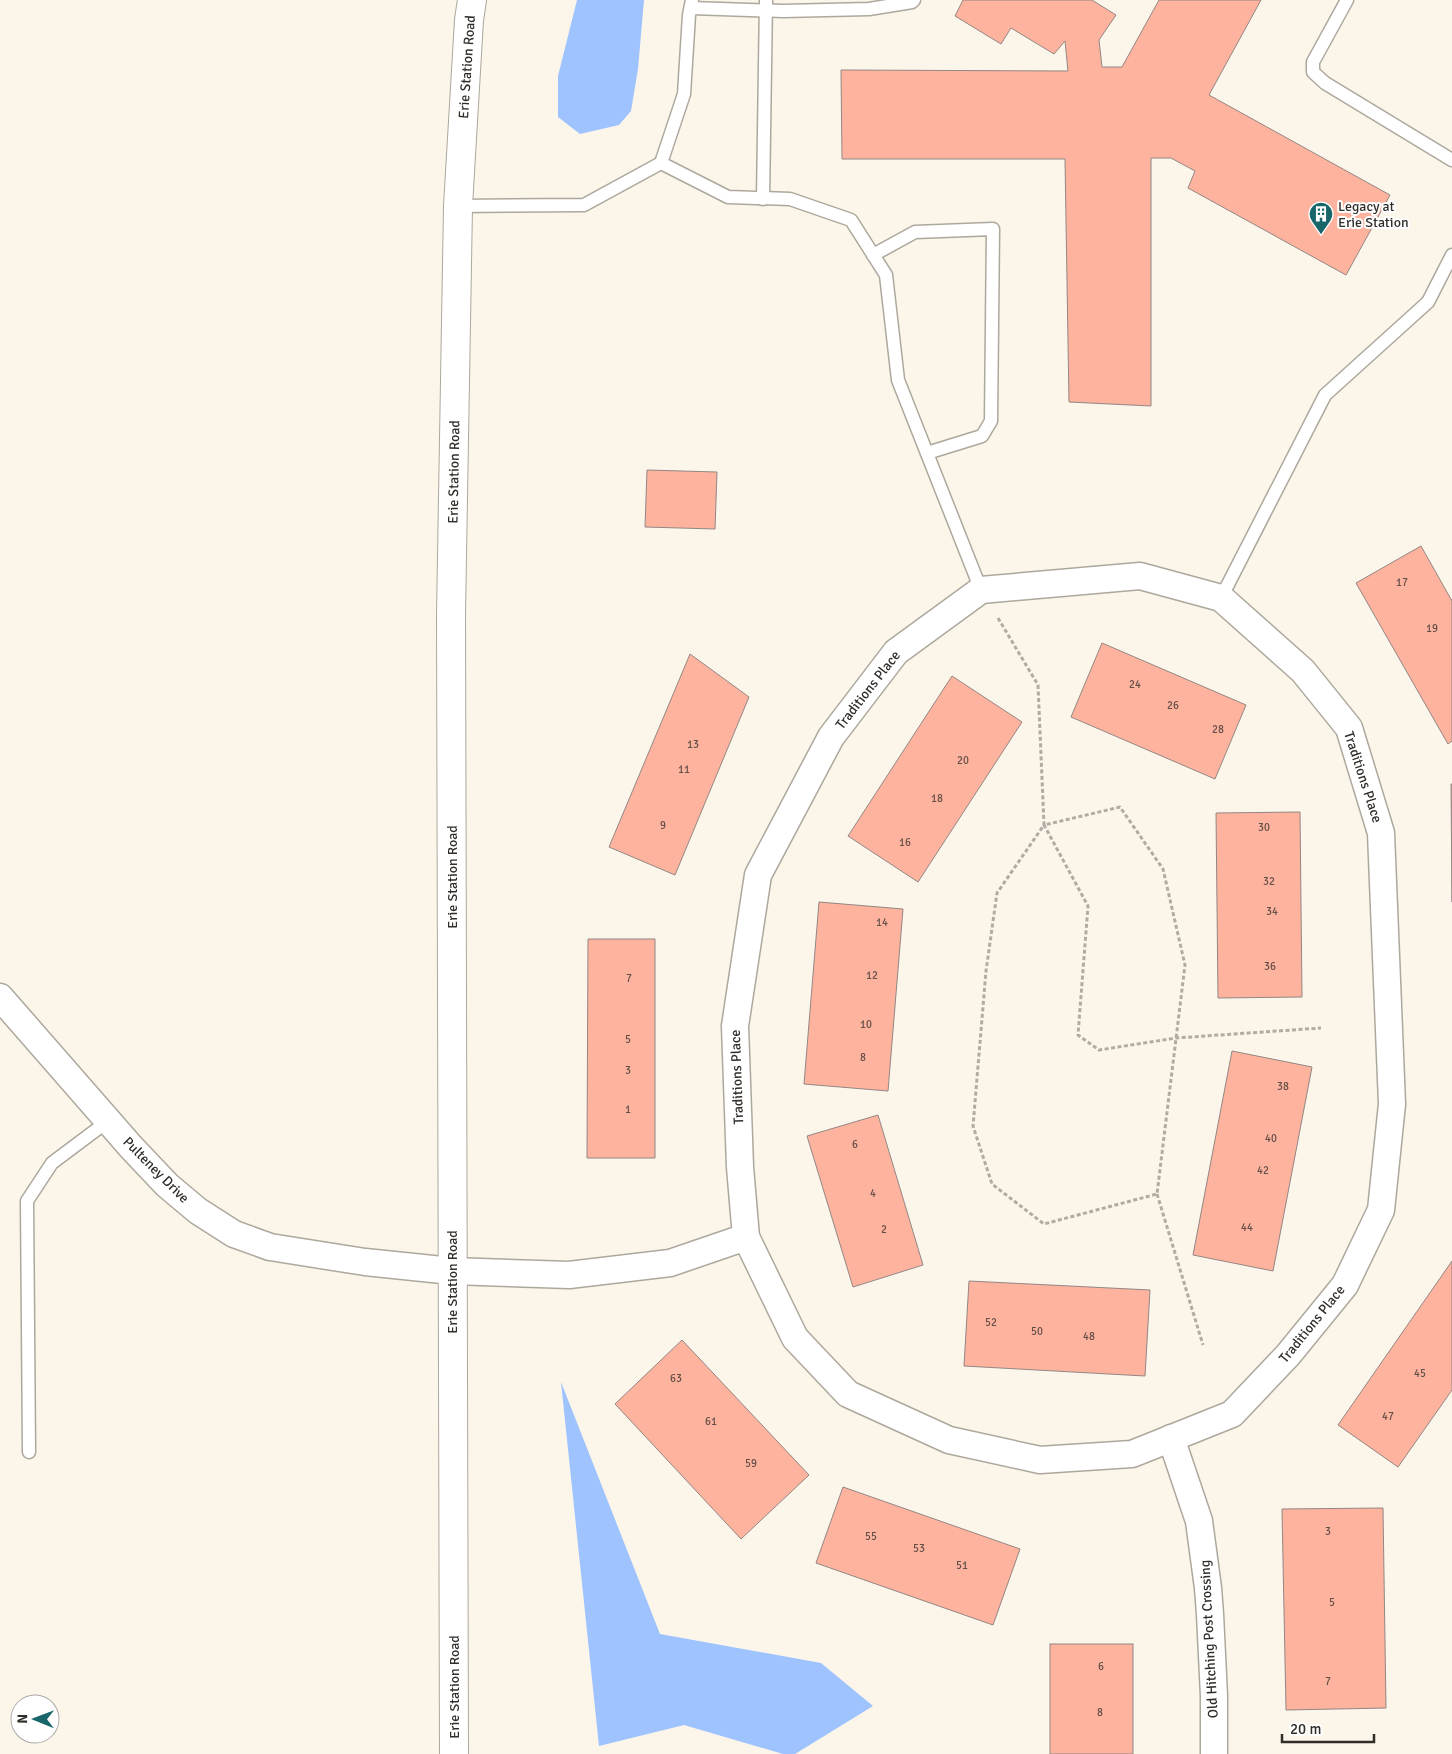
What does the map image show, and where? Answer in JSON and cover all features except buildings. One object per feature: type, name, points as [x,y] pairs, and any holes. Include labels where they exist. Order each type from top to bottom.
[{"type":"street","name":"Erie Station Road","points":[[454,1754],[451,615],[458,206],[472,0]]},
{"type":"street","name":"Traditions Place","points":[[1140,576],[1221,598],[1303,671],[1349,728],[1381,833],[1392,1104],[1381,1210],[1345,1286],[1288,1354],[1232,1414],[1132,1454],[1040,1460],[949,1440],[848,1394],[795,1338],[746,1237],[740,1167],[735,1026],[758,875],[831,737],[896,652],[981,590],[1140,576]]},
{"type":"street","name":"Pulteney Drive","points":[[0,997],[108,1121],[167,1185],[198,1211],[234,1234],[270,1247],[308,1254],[452,1271],[569,1274],[670,1263],[746,1237]]},
{"type":"street","name":"Old Hitching Post Crossing","points":[[1171,1438],[1199,1521],[1208,1588],[1214,1696],[1214,1754]]},
{"type":"lane","points":[[458,206],[584,204],[661,164],[684,94],[692,4],[869,9],[912,2],[914,0]]},
{"type":"lane","points":[[1347,0],[1313,62],[1313,72],[1326,83],[1452,160]]},
{"type":"lane","points":[[763,198],[766,5]]},
{"type":"lane","points":[[661,164],[728,197],[790,199],[851,220],[886,275],[898,380],[981,590]]},
{"type":"lane","points":[[873,255],[916,232],[994,229],[991,421],[982,436],[927,452]]},
{"type":"lane","points":[[1221,598],[1325,396],[1428,302],[1452,255]]},
{"type":"lane","points":[[29,1452],[27,1202],[52,1163],[108,1121]]},
{"type":"path","points":[[981,590],[1038,685],[1044,825],[1088,906],[1078,1035],[1100,1050],[1176,1038],[1321,1028]]},
{"type":"path","points":[[1157,1194],[1044,1224],[992,1184],[973,1126],[986,971],[997,893],[1044,825],[1120,807],[1163,870],[1185,965],[1157,1194],[1203,1345]]},
{"type":"water","points":[[577,0],[644,0],[638,69],[631,111],[619,125],[580,134],[558,117],[558,76]]},
{"type":"water","points":[[561,1382],[660,1634],[821,1663],[873,1706],[795,1754],[783,1754],[684,1725],[599,1746]]},
{"type":"place","name":"Legacy at Erie Station","points":[[1321,235]]}]
